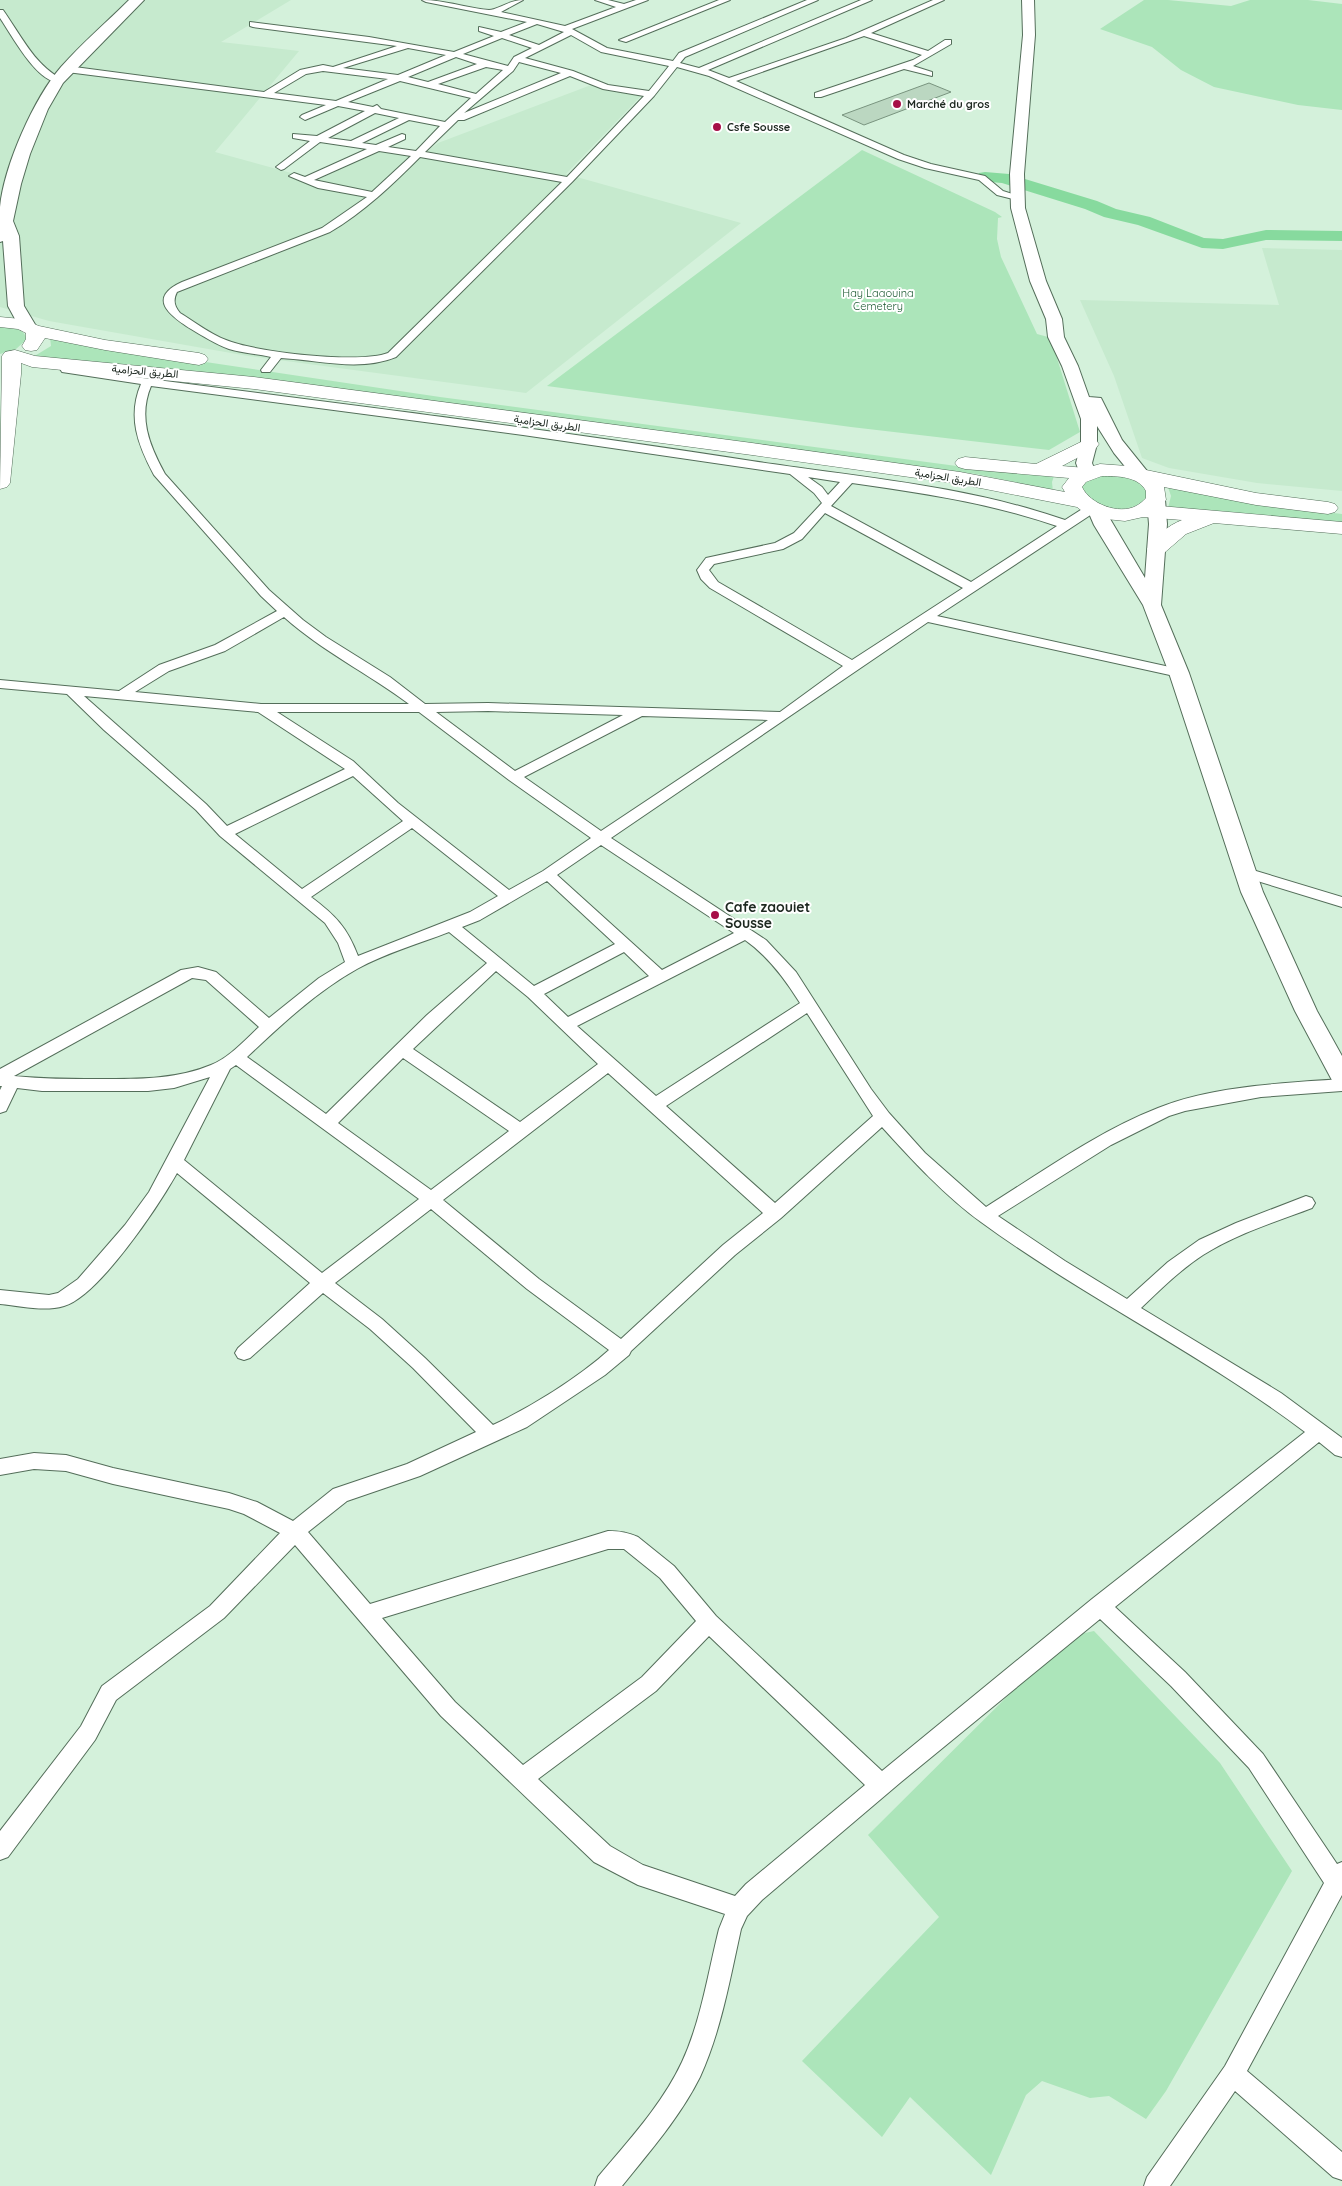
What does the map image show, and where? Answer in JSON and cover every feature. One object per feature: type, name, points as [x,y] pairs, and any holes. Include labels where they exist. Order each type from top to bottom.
[{"type":"highway","name":"الطريق الحزامية","points":[[1,322],[105,345],[266,370],[967,463],[1086,473],[1112,470],[1256,499],[1342,510]]},
{"type":"highway","points":[[0,484],[11,382],[9,357],[32,346],[36,340],[36,335],[30,328]]},
{"type":"highway","name":"الطريق الحزامية","points":[[9,357],[254,383],[960,478],[1120,514],[1152,508],[1222,517],[1342,528]]},
{"type":"highway","points":[[11,382],[27,370],[58,363]]},
{"type":"highway","points":[[1041,469],[1089,444]]},
{"type":"highway","points":[[1086,473],[1073,483],[1073,495],[1089,507]]},
{"type":"highway","points":[[1143,477],[1155,489],[1152,508]]},
{"type":"highway","points":[[1157,549],[1164,539],[1181,528],[1204,520],[1222,517]]},
{"type":"main road","points":[[30,328],[16,306],[11,236],[3,229],[11,191],[24,152],[46,99],[62,74],[137,0]]},
{"type":"main road","points":[[1026,2],[1029,35],[1017,174],[1018,208],[1038,281],[1054,319],[1056,337],[1070,366],[1089,419],[1089,444],[1084,463],[1086,473]]},
{"type":"main road","points":[[1054,319],[1068,336],[1083,365],[1106,430],[1143,477]]},
{"type":"main road","points":[[1089,507],[1103,525],[1152,605],[1179,673],[1252,892],[1285,966],[1342,1078]]},
{"type":"main road","points":[[1152,508],[1157,549],[1152,605]]},
{"type":"street","points":[[426,0],[536,21],[568,31],[609,52],[701,70],[901,157],[928,166],[982,178],[1000,193],[1017,196]]},
{"type":"street","points":[[468,9],[482,3],[474,0]]},
{"type":"street","points":[[492,13],[519,0]]},
{"type":"street","points":[[599,0],[624,7]]},
{"type":"street","points":[[644,0],[568,31],[517,59],[510,69],[448,124],[419,154],[342,222],[326,230],[186,284],[174,290],[168,298],[170,307],[176,314],[220,342],[234,347],[278,355],[311,356],[363,362],[374,362],[388,358],[569,180],[651,94],[682,54],[814,0]]},
{"type":"street","points":[[623,40],[726,0]]},
{"type":"street","points":[[701,70],[868,0]]},
{"type":"street","points":[[729,81],[865,34],[940,0]]},
{"type":"street","points":[[0,12],[31,57],[48,77],[62,74],[266,94],[336,103],[448,124],[570,73]]},
{"type":"street","points":[[305,117],[536,21]]},
{"type":"street","points":[[253,24],[410,45],[459,54],[486,64],[510,69]]},
{"type":"street","points":[[482,29],[540,48]]},
{"type":"street","points":[[865,34],[929,54]]},
{"type":"street","points":[[818,95],[904,66],[948,42]]},
{"type":"street","points":[[266,94],[309,70],[332,68],[410,45]]},
{"type":"street","points":[[517,59],[570,73],[606,87],[651,94]]},
{"type":"street","points":[[428,85],[486,64]]},
{"type":"street","points":[[904,66],[929,74]]},
{"type":"street","points":[[332,68],[400,78],[478,97]]},
{"type":"street","points":[[281,167],[319,139],[372,109],[387,105]]},
{"type":"street","points":[[353,144],[408,117]]},
{"type":"street","points":[[296,136],[419,154],[569,180]]},
{"type":"street","points":[[306,180],[402,137]]},
{"type":"street","points":[[294,176],[321,186],[373,195]]},
{"type":"street","points":[[266,370],[278,355]]},
{"type":"street","points":[[58,363],[66,370],[72,372],[694,455],[983,499],[1015,507],[1067,525]]},
{"type":"street","points":[[147,382],[139,402],[140,426],[152,460],[160,475],[265,593],[285,612],[322,640],[385,680],[601,838],[761,944],[791,976],[883,1117],[919,1157],[986,1216],[1059,1266],[1274,1398],[1342,1449]]},
{"type":"street","points":[[793,471],[818,490],[826,505],[971,587]]},
{"type":"street","points":[[850,478],[798,536],[779,546],[710,560],[702,570],[714,585],[852,666]]},
{"type":"street","points":[[4,1079],[86,1086],[148,1085],[174,1082],[218,1069],[317,987],[353,964],[475,916],[548,874],[784,716],[852,666],[1067,525],[1089,507]]},
{"type":"street","points":[[120,696],[164,668],[220,648],[285,612]]},
{"type":"street","points":[[926,617],[1179,673]]},
{"type":"street","points":[[0,684],[261,708],[533,708],[784,716]]},
{"type":"street","points":[[71,691],[109,727],[201,807],[225,833],[258,862],[330,919],[339,931],[353,964]]},
{"type":"street","points":[[261,708],[355,770],[369,782],[382,798],[509,897]]},
{"type":"street","points":[[514,776],[639,712]]},
{"type":"street","points":[[225,833],[355,770]]},
{"type":"street","points":[[302,896],[412,822]]},
{"type":"street","points":[[1246,873],[1342,902]]},
{"type":"street","points":[[548,874],[659,976]]},
{"type":"street","points":[[452,926],[533,993],[565,1025],[775,1213]]},
{"type":"street","points":[[565,1025],[746,933]]},
{"type":"street","points":[[533,993],[626,945]]},
{"type":"street","points":[[328,1123],[434,1019],[497,962]]},
{"type":"street","points":[[4,1079],[186,974],[193,972],[200,972],[211,976],[269,1027]]},
{"type":"street","points":[[656,1105],[809,1004]]},
{"type":"street","points":[[403,1050],[521,1131]]},
{"type":"street","points":[[230,1061],[328,1123],[432,1200],[533,1284],[623,1350]]},
{"type":"street","points":[[0,1297],[49,1302],[63,1299],[84,1284],[131,1230],[155,1197],[230,1061]]},
{"type":"street","points":[[244,1353],[322,1283],[608,1064]]},
{"type":"street","points":[[0,1107],[4,1079]]},
{"type":"street","points":[[986,1216],[1105,1141],[1163,1112],[1193,1103],[1261,1091],[1342,1085]]},
{"type":"street","points":[[0,1849],[88,1733],[109,1692],[217,1612],[295,1531],[318,1511],[340,1495],[413,1470],[490,1434],[549,1404],[599,1370],[623,1350],[722,1256],[775,1213],[883,1117]]},
{"type":"street","points":[[175,1162],[322,1283],[376,1324],[490,1434]]},
{"type":"street","points":[[1128,1309],[1189,1256],[1205,1245],[1230,1232],[1306,1204]]},
{"type":"street","points":[[607,2186],[668,2108],[691,2069],[708,2022],[730,1929],[739,1908],[754,1892],[880,1784],[1099,1605],[1320,1431]]},
{"type":"street","points":[[0,1467],[34,1461],[66,1464],[229,1501],[250,1508],[295,1531],[448,1709],[608,1857],[638,1874],[739,1908]]},
{"type":"street","points":[[366,1614],[616,1539],[631,1543],[668,1572],[709,1622],[880,1784]]},
{"type":"street","points":[[1099,1605],[1178,1679],[1256,1761],[1339,1878],[1233,2074],[1156,2186]]},
{"type":"street","points":[[521,1778],[649,1684],[709,1622]]},
{"type":"street","points":[[1233,2074],[1342,2168]]},
{"type":"shaded area","points":[[0,0],[291,0],[221,42],[299,51],[215,152],[317,180],[380,150],[421,156],[438,143],[591,85],[643,94],[566,174],[741,223],[526,393],[248,356],[49,321],[0,307]]},
{"type":"shaded area","points":[[1262,248],[1342,250],[1342,491],[1257,483],[1169,468],[1142,458],[1114,376],[1080,300],[1279,305]]},
{"type":"green space","points":[[1144,0],[1168,0],[1231,6],[1250,0],[1308,0],[1342,4],[1342,110],[1298,105],[1214,87],[1181,70],[1152,47],[1100,29]]},
{"type":"green space","name":"Hay Laaouina Cemetery","points":[[862,150],[1002,217],[998,218],[997,239],[1001,257],[1037,334],[1048,337],[1056,355],[1080,432],[1049,450],[851,427],[547,386]]},
{"type":"green space","points":[[0,327],[20,330],[26,340],[16,349],[0,354]]},
{"type":"green space","points":[[50,337],[71,342],[440,397],[964,467],[1055,473],[1052,482],[1053,492],[1034,486],[976,474],[514,414],[33,357],[51,346]]},
{"type":"green space","points":[[1096,474],[1122,474],[1143,483],[1148,497],[1137,505],[1124,509],[1102,507],[1090,500],[1081,491],[1081,484]]},
{"type":"green space","points":[[1168,487],[1242,502],[1342,514],[1342,526],[1167,512],[1171,496]]},
{"type":"green space","points":[[1094,1631],[1220,1763],[1292,1871],[1166,2091],[1146,2119],[1109,2096],[1090,2098],[1042,2081],[1026,2095],[991,2175],[910,2097],[882,2137],[802,2061],[939,1917],[868,1835],[1067,1637]]},
{"type":"building","name":"Marché du gros","points":[[929,83],[951,92],[864,125],[842,115]]},
{"type":"waterway","points":[[985,177],[1003,178],[1091,205],[1110,213],[1144,221],[1202,243],[1223,244],[1266,235],[1342,236]]},
{"type":"place","name":"Marché du gros","points":[[897,104]]},
{"type":"place","name":"Csfe Sousse","points":[[717,127]]},
{"type":"place","name":"Cafe zaouiet Sousse","points":[[715,915]]}]
